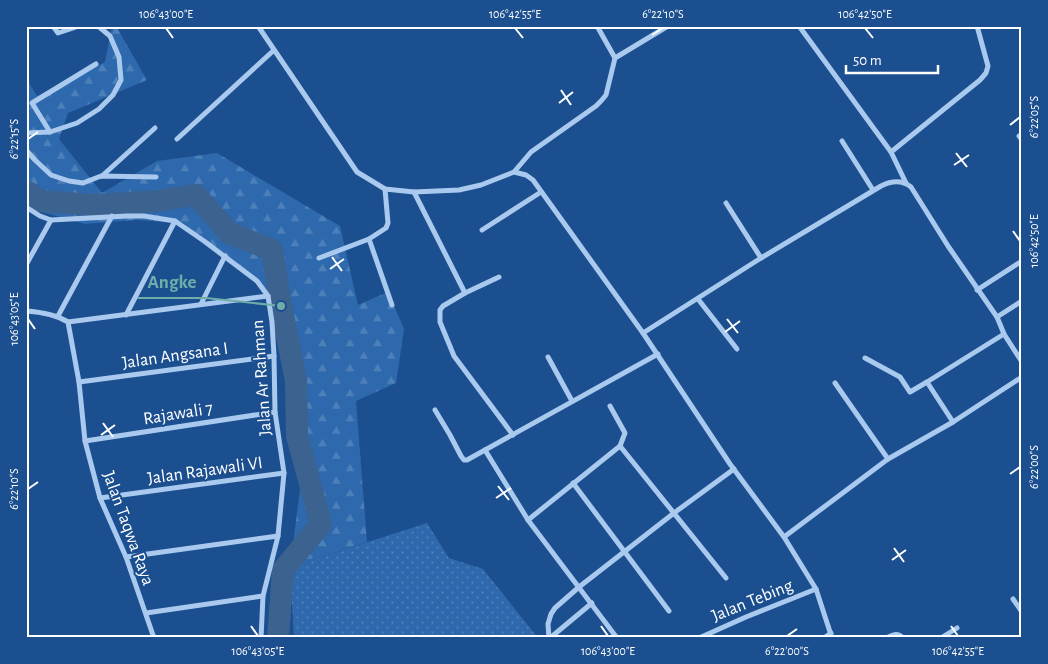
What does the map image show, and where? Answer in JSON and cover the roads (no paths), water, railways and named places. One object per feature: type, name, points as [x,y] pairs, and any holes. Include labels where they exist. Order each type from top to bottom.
[{"type":"street","points":[[53,26],[58,34],[79,26]]},
{"type":"street","points":[[26,133],[50,132],[77,123],[99,109],[112,95],[121,80],[119,57],[110,36],[98,26]]},
{"type":"street","points":[[258,26],[357,172],[385,189],[414,192],[459,190],[481,186],[514,172],[532,152],[602,101],[606,95],[615,58],[596,26]]},
{"type":"street","points":[[615,58],[668,26]]},
{"type":"street","points":[[799,26],[891,152],[906,183],[911,187],[977,290],[997,317],[1004,334],[1022,362]]},
{"type":"street","points":[[891,152],[980,80],[986,73],[988,66],[977,26]]},
{"type":"street","points":[[177,139],[273,50]]},
{"type":"street","points":[[50,132],[32,103],[96,64]]},
{"type":"street","points":[[26,150],[51,175],[83,183],[101,176],[155,128]]},
{"type":"street","points":[[842,140],[874,190]]},
{"type":"street","points":[[514,172],[526,175],[533,180],[658,354],[734,469],[784,537],[816,589],[832,635],[824,638]]},
{"type":"street","points":[[101,176],[156,177]]},
{"type":"street","points":[[643,333],[761,258],[888,182],[906,183]]},
{"type":"street","points":[[319,258],[370,239],[386,228],[388,223],[385,189]]},
{"type":"street","points":[[414,192],[465,293]]},
{"type":"street","points":[[482,230],[540,192]]},
{"type":"street","points":[[726,203],[761,258]]},
{"type":"street","points":[[26,207],[40,216],[51,220],[26,265]]},
{"type":"street","points":[[58,316],[112,216]]},
{"type":"street","name":"Jalan Ar Rahman","points":[[51,220],[144,216],[175,221],[257,281],[268,296],[272,322],[275,412],[284,473],[278,536],[263,596],[261,638]]},
{"type":"street","points":[[126,315],[175,221]]},
{"type":"street","points":[[370,239],[392,305]]},
{"type":"street","points":[[201,304],[225,256]]},
{"type":"street","points":[[977,290],[1022,261]]},
{"type":"street","points":[[499,277],[443,306],[440,310],[440,322],[454,356],[513,435]]},
{"type":"street","points":[[26,311],[36,311],[58,316],[68,322],[268,296]]},
{"type":"street","points":[[698,299],[737,350]]},
{"type":"street","points":[[997,317],[1022,301]]},
{"type":"street","name":"Jalan Taqwa Raya","points":[[68,322],[79,382],[85,441],[100,498],[126,557],[154,638]]},
{"type":"street","points":[[865,358],[900,377],[910,392],[1004,334]]},
{"type":"street","points":[[435,410],[463,459],[467,460],[658,354]]},
{"type":"street","name":"Jalan Angsana I","points":[[79,382],[274,356]]},
{"type":"street","points":[[548,357],[572,401]]},
{"type":"street","points":[[784,537],[888,459],[953,422],[1022,377]]},
{"type":"street","points":[[927,382],[953,422]]},
{"type":"street","points":[[835,383],[888,459]]},
{"type":"street","points":[[528,520],[620,446],[626,432],[610,406]]},
{"type":"street","name":"Rajawali 7","points":[[85,441],[275,412]]},
{"type":"street","points":[[620,446],[726,578]]},
{"type":"street","points":[[485,450],[528,520],[617,638]]},
{"type":"street","points":[[550,638],[548,624],[555,608],[674,513],[734,469]]},
{"type":"street","name":"Jalan Rajawali VI","points":[[100,498],[284,473]]},
{"type":"street","points":[[573,483],[669,611]]},
{"type":"street","points":[[126,557],[278,536]]},
{"type":"street","name":"Jalan Tebing","points":[[699,638],[746,616],[816,589]]},
{"type":"street","points":[[146,614],[263,596]]},
{"type":"street","points":[[1012,599],[1022,612]]},
{"type":"street","points":[[550,638],[592,603]]},
{"type":"street","points":[[941,638],[957,628]]},
{"type":"street","points":[[886,638],[898,634],[903,638]]},
{"type":"waterway","points":[[26,191],[40,201],[95,205],[157,201],[196,195],[229,233],[272,250],[296,381],[297,436],[321,524],[283,570],[278,638]]},
{"type":"place","name":"Angke","points":[[281,306]]}]
